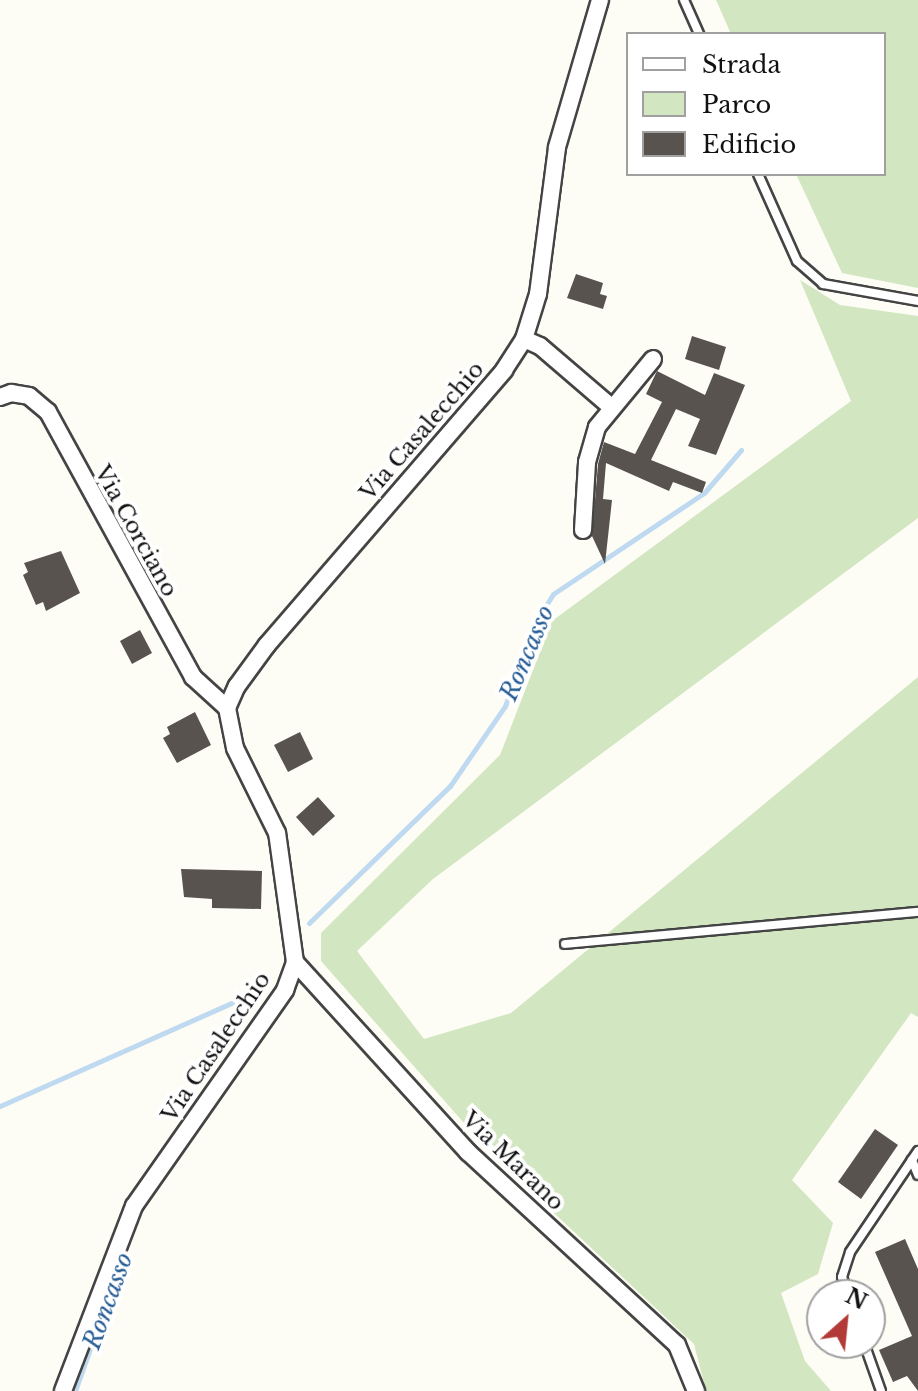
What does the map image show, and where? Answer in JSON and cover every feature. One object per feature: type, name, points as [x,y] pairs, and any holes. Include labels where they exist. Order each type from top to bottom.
[{"type":"street","name":"Via Casalecchio","points":[[63,1391],[134,1206],[285,990],[295,962],[277,833],[235,748],[227,708],[267,645],[504,370],[524,339],[538,294],[557,147],[600,0]]},
{"type":"street","points":[[524,339],[540,346],[610,406]]},
{"type":"street","points":[[583,530],[587,462],[610,406],[653,359]]},
{"type":"street","name":"Via Corciano","points":[[0,397],[29,396],[48,412],[193,677],[227,708]]},
{"type":"street","name":"Via Marano","points":[[295,962],[468,1152],[677,1345],[696,1391]]},
{"type":"lane","points":[[684,0],[698,32]]},
{"type":"lane","points":[[759,176],[797,261],[823,284],[918,301]]},
{"type":"lane","points":[[565,944],[918,912]]},
{"type":"lane","points":[[843,1279],[850,1252],[918,1151]]},
{"type":"lane","points":[[912,1160],[918,1175]]},
{"type":"lane","points":[[870,1359],[881,1391]]},
{"type":"green space","points":[[716,0],[918,0],[918,288],[842,273],[797,176],[886,176],[886,32],[730,32]]},
{"type":"green space","points":[[800,280],[840,305],[918,316],[918,518],[433,879],[357,951],[424,1039],[511,1013],[918,677],[918,1017],[911,1013],[792,1180],[833,1223],[818,1274],[781,1293],[805,1361],[831,1391],[706,1391],[694,1344],[494,1157],[321,961],[321,933],[500,755],[552,621],[851,401]]},
{"type":"building","points":[[576,274],[603,283],[600,294],[607,296],[603,309],[567,298]]},
{"type":"building","points":[[692,336],[726,347],[719,370],[685,359]]},
{"type":"building","points":[[657,371],[705,395],[714,373],[745,385],[716,455],[688,446],[700,419],[676,409],[651,460],[706,482],[702,493],[673,482],[669,491],[606,463],[603,499],[612,500],[605,564],[592,536],[598,464],[604,442],[635,454],[662,402],[646,394]]},
{"type":"building","points":[[61,551],[80,593],[46,611],[43,602],[36,605],[23,575],[28,572],[24,563]]},
{"type":"building","points":[[140,630],[152,653],[132,664],[120,641]]},
{"type":"building","points":[[195,712],[211,745],[177,763],[163,738],[170,734],[167,727]]},
{"type":"building","points":[[300,732],[313,759],[288,772],[274,745]]},
{"type":"building","points":[[318,797],[335,816],[313,836],[296,817]]},
{"type":"building","points":[[181,869],[262,871],[261,909],[212,908],[212,899],[184,897]]},
{"type":"building","points":[[875,1129],[898,1145],[861,1199],[838,1182]]},
{"type":"building","points":[[905,1239],[918,1269],[918,1391],[907,1376],[893,1382],[883,1359],[886,1359],[886,1347],[912,1336],[875,1252]]},
{"type":"waterway","name":"Roncasso","points":[[309,923],[450,786],[505,706],[540,615],[553,594],[704,493],[741,450]]},
{"type":"waterway","name":"Roncasso","points":[[0,1106],[234,1002],[268,977]]},
{"type":"waterway","name":"Roncasso","points":[[75,1391],[120,1264]]}]
